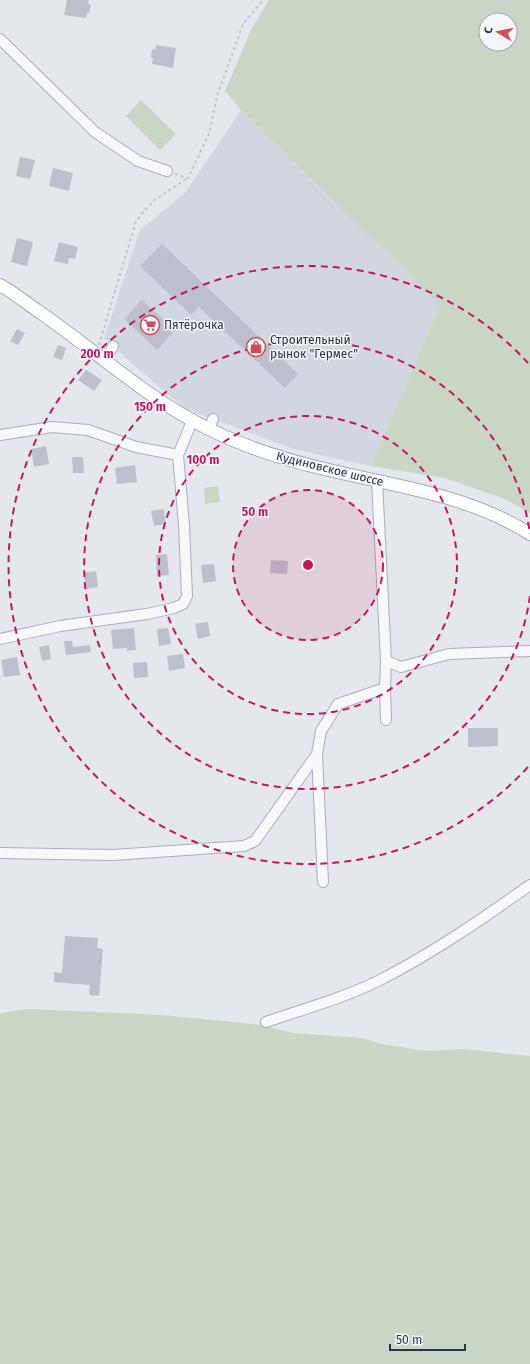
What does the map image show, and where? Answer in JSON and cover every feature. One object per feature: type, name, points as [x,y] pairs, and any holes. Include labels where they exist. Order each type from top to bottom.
[{"type":"main road","name":"Кудиновское шоссе","points":[[0,285],[65,329],[138,385],[193,420],[211,424],[285,459],[450,498],[508,521],[530,534]]},
{"type":"street","points":[[0,39],[95,132],[138,162],[167,171]]},
{"type":"street","points":[[101,357],[113,346]]},
{"type":"street","points":[[0,639],[60,626],[147,614],[174,608],[183,604],[187,596],[184,525],[178,455],[193,420]]},
{"type":"street","points":[[0,435],[52,427],[88,430],[136,447],[178,455]]},
{"type":"street","points":[[377,481],[386,661],[384,688],[386,720]]},
{"type":"street","points":[[386,661],[401,667],[449,654],[530,651]]},
{"type":"street","points":[[323,882],[317,754],[321,731],[338,704],[384,688]]},
{"type":"street","points":[[0,852],[113,855],[244,846],[255,841],[317,754]]},
{"type":"street","points":[[266,1022],[317,1006],[379,980],[474,925],[530,885]]},
{"type":"path","points":[[101,357],[136,221],[153,201],[188,178],[209,134],[217,96],[243,24],[263,0]]},
{"type":"path","points":[[167,171],[188,178]]},
{"type":"shaded area","points":[[241,110],[440,306],[371,466],[293,449],[184,408],[104,339],[140,230],[186,192]]},
{"type":"green space","points":[[269,0],[530,0],[530,513],[505,499],[445,478],[371,466],[440,306],[241,110],[225,91],[251,30]]},
{"type":"green space","points":[[141,100],[176,134],[160,150],[126,116]]},
{"type":"green space","points":[[218,486],[220,502],[205,504],[204,488]]},
{"type":"green space","points":[[28,1009],[162,1015],[261,1025],[293,1033],[362,1038],[382,1044],[425,1051],[464,1049],[530,1056],[530,1364],[0,1364],[0,1013]]},
{"type":"building","points":[[67,0],[89,0],[88,4],[91,5],[86,18],[64,15]]},
{"type":"building","points":[[156,45],[176,48],[173,68],[152,64],[152,49],[155,50]]},
{"type":"building","points":[[20,157],[35,160],[30,179],[16,176]]},
{"type":"building","points":[[53,168],[73,173],[69,191],[49,186]]},
{"type":"building","points":[[17,238],[33,242],[27,266],[11,262]]},
{"type":"building","points":[[59,242],[78,247],[75,259],[69,258],[68,264],[54,261]]},
{"type":"building","points":[[162,244],[298,374],[285,388],[199,307],[191,315],[140,266]]},
{"type":"building","points":[[142,300],[175,330],[157,350],[124,319]]},
{"type":"building","points":[[17,329],[25,333],[18,345],[10,341]]},
{"type":"building","points":[[58,345],[66,348],[62,360],[53,357]]},
{"type":"building","points":[[86,370],[102,380],[94,391],[78,380]]},
{"type":"building","points":[[46,446],[49,464],[34,467],[31,449]]},
{"type":"building","points":[[72,457],[83,457],[84,473],[73,473]]},
{"type":"building","points":[[135,465],[137,482],[117,484],[115,468]]},
{"type":"building","points":[[164,509],[166,524],[154,526],[151,511]]},
{"type":"building","points":[[167,554],[169,575],[157,576],[156,555]]},
{"type":"building","points":[[271,560],[288,561],[287,574],[270,573]]},
{"type":"building","points":[[214,564],[216,581],[203,583],[201,565]]},
{"type":"building","points":[[96,571],[98,587],[87,589],[84,573]]},
{"type":"building","points":[[208,622],[210,636],[198,639],[195,624]]},
{"type":"building","points":[[134,628],[136,650],[127,651],[127,648],[113,649],[111,630]]},
{"type":"building","points":[[168,628],[171,644],[159,646],[157,629]]},
{"type":"building","points":[[64,641],[72,641],[73,647],[90,645],[91,652],[66,655]]},
{"type":"building","points":[[49,645],[51,659],[42,661],[39,647]]},
{"type":"building","points":[[183,654],[185,668],[169,671],[167,656]]},
{"type":"building","points":[[17,657],[20,675],[4,677],[1,660]]},
{"type":"building","points":[[147,662],[148,677],[134,678],[133,663]]},
{"type":"building","points":[[468,728],[498,728],[498,746],[468,747]]},
{"type":"building","points":[[65,936],[98,938],[97,948],[103,949],[99,996],[89,995],[90,985],[54,982],[54,972],[62,973]]},
{"type":"place","name":"Пятёрочка","points":[[150,325]]},
{"type":"place","name":"Строительный рынок \"Гермес\"","points":[[256,347]]}]
